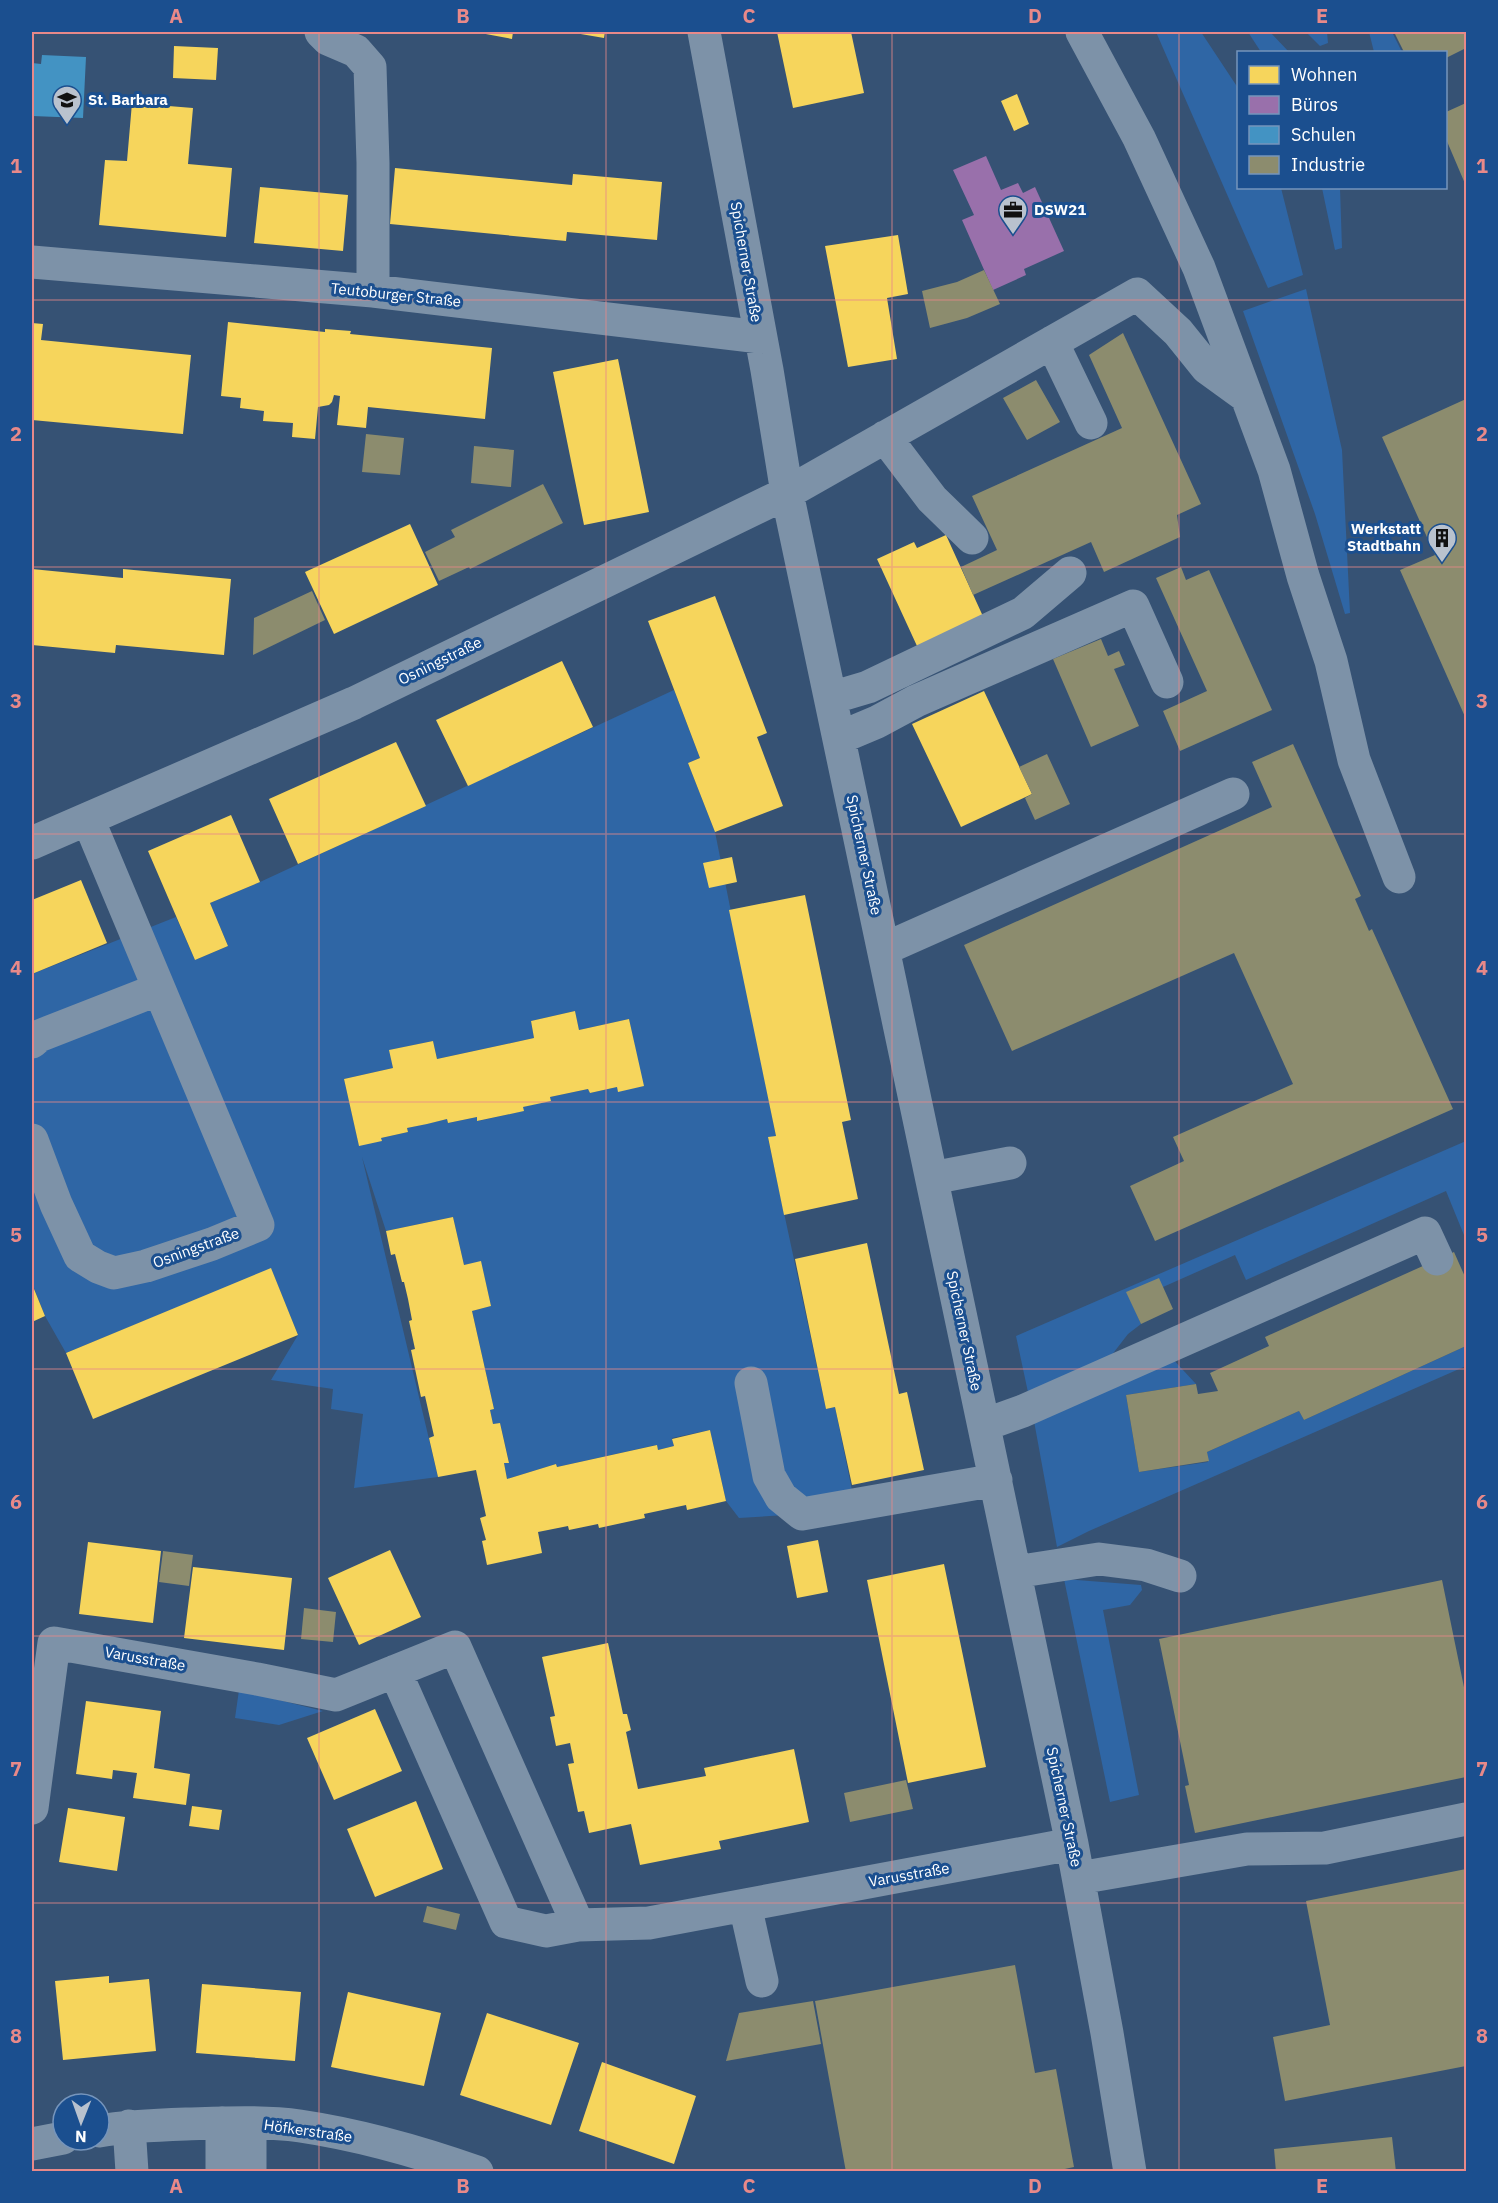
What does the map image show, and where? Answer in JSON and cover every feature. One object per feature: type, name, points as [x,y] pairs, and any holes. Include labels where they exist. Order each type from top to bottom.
[{"type":"street","points":[[321,32],[328,39],[356,51],[370,67],[373,291]]},
{"type":"street","name":"Spicherner Straße","points":[[704,32],[788,493],[1079,1878],[1130,2172]]},
{"type":"street","points":[[1082,32],[1139,138],[1199,268],[1274,470],[1303,576],[1330,661],[1354,760],[1399,877]]},
{"type":"street","name":"Teutoburger Straße","points":[[32,262],[373,291],[760,338]]},
{"type":"street","points":[[788,493],[1137,294],[1178,333],[1207,368],[1247,398]]},
{"type":"street","points":[[1052,342],[1091,423]]},
{"type":"street","points":[[885,437],[932,499],[972,538]]},
{"type":"street","name":"Osningstraße","points":[[32,843],[354,703],[788,493]]},
{"type":"street","points":[[831,698],[868,687],[1023,613],[1070,573]]},
{"type":"street","points":[[839,738],[877,722],[916,701],[1133,606],[1167,682]]},
{"type":"street","points":[[884,949],[1233,794]]},
{"type":"street","name":"Osningstraße","points":[[32,1140],[56,1203],[80,1256],[98,1267],[114,1273],[146,1266],[212,1244],[258,1225],[88,819]]},
{"type":"street","points":[[32,1042],[39,1036],[159,989]]},
{"type":"street","points":[[932,1178],[1010,1163]]},
{"type":"street","points":[[984,1425],[1023,1410],[1425,1233],[1437,1259]]},
{"type":"street","points":[[751,1383],[769,1476],[781,1497],[802,1514],[996,1480]]},
{"type":"street","points":[[1015,1572],[1098,1559],[1146,1565],[1180,1576]]},
{"type":"street","name":"Varusstraße","points":[[32,1808],[54,1643],[336,1695],[455,1647],[578,1925]]},
{"type":"street","name":"Varusstraße","points":[[395,1671],[506,1922],[546,1931],[578,1925],[649,1923],[1072,1844]]},
{"type":"street","points":[[1079,1878],[1247,1849],[1325,1848],[1467,1819]]},
{"type":"street","points":[[746,1905],[762,1981]]},
{"type":"street","points":[[222,2172],[236,2123]]},
{"type":"street","points":[[236,2123],[250,2172]]},
{"type":"street","name":"Höfkerstraße","points":[[114,2129],[236,2123],[298,2126],[370,2140],[431,2164],[477,2172]]},
{"type":"street","points":[[114,2129],[132,2172]]},
{"type":"shaded area","points":[[1156,32],[1201,32],[1237,86],[1237,189],[1281,189],[1303,275],[1268,288]]},
{"type":"shaded area","points":[[1248,32],[1270,32],[1288,51],[1260,51]]},
{"type":"shaded area","points":[[1306,32],[1327,32],[1328,43],[1320,46]]},
{"type":"shaded area","points":[[1369,32],[1392,32],[1402,51],[1374,51]]},
{"type":"shaded area","points":[[1322,189],[1340,189],[1342,248],[1335,250]]},
{"type":"shaded area","points":[[1306,289],[1342,450],[1350,613],[1345,614],[1315,514],[1243,311]]},
{"type":"shaded area","points":[[674,690],[700,758],[688,763],[715,832],[776,1136],[768,1138],[826,1409],[835,1407],[855,1505],[802,1514],[739,1518],[726,1501],[710,1430],[672,1438],[674,1446],[658,1450],[656,1445],[557,1467],[556,1464],[507,1479],[504,1463],[509,1462],[500,1423],[493,1424],[490,1410],[494,1409],[472,1311],[491,1306],[481,1262],[464,1265],[453,1217],[386,1231],[362,1157],[438,1477],[354,1488],[363,1414],[331,1409],[333,1389],[271,1380],[298,1335],[271,1269],[66,1353],[45,1316],[32,1283],[32,974],[176,917],[195,960],[228,946],[210,903]],"holes":[[[575,1011],[579,1030],[629,1019],[643,1086],[618,1091],[617,1087],[590,1093],[588,1089],[550,1097],[551,1100],[523,1107],[523,1111],[478,1121],[477,1117],[448,1123],[447,1119],[407,1128],[408,1132],[359,1145],[344,1079],[393,1068],[390,1050],[433,1041],[437,1059],[534,1038],[531,1021]]]},
{"type":"shaded area","points":[[1466,1141],[1466,1240],[1446,1191],[1246,1280],[1235,1255],[1163,1287],[1127,1292],[1141,1324],[1128,1334],[1104,1365],[1029,1397],[1016,1336]]},
{"type":"shaded area","points":[[1466,1346],[1466,1366],[1057,1547],[1034,1421],[1170,1356],[1196,1384],[1126,1395],[1139,1472],[1208,1462],[1207,1452],[1299,1411],[1304,1420]]},
{"type":"shaded area","points":[[1064,1579],[1141,1585],[1142,1590],[1130,1605],[1103,1610],[1139,1795],[1110,1802]]},
{"type":"shaded area","points":[[239,1690],[323,1711],[279,1725],[235,1718]]},
{"type":"building: Wohnen","points":[[475,32],[513,32],[512,39]]},
{"type":"building: Wohnen","points":[[569,32],[605,32],[604,38]]},
{"type":"building: Wohnen","points":[[777,32],[851,32],[864,93],[793,108]]},
{"type":"building: Wohnen","points":[[174,46],[218,48],[216,80],[173,78]]},
{"type":"building: Wohnen","points":[[1017,94],[1029,124],[1014,131],[1001,101]]},
{"type":"building: Wohnen","points":[[132,103],[193,108],[188,164],[232,168],[226,237],[99,225],[105,160],[127,161]]},
{"type":"building: Wohnen","points":[[395,168],[572,185],[573,174],[662,182],[657,240],[567,232],[566,241],[390,224]]},
{"type":"building: Wohnen","points":[[260,187],[348,195],[343,251],[254,243]]},
{"type":"building: Wohnen","points":[[898,235],[908,294],[887,298],[897,359],[848,367],[825,246]]},
{"type":"building: Wohnen","points":[[228,322],[325,332],[325,329],[351,331],[350,334],[492,348],[485,419],[368,407],[366,428],[337,425],[340,396],[334,395],[329,405],[318,407],[315,439],[292,437],[293,423],[263,421],[264,411],[240,408],[241,398],[221,396]]},
{"type":"building: Wohnen","points":[[32,323],[43,324],[41,340],[191,355],[183,434],[32,420]]},
{"type":"building: Wohnen","points":[[618,359],[649,512],[584,525],[553,372]]},
{"type":"building: Wohnen","points":[[410,524],[438,585],[334,634],[305,572]]},
{"type":"building: Wohnen","points":[[946,535],[986,623],[917,646],[877,559],[914,542],[917,548]]},
{"type":"building: Wohnen","points":[[32,569],[123,578],[123,569],[231,579],[224,655],[116,645],[115,653],[32,645]]},
{"type":"building: Wohnen","points":[[715,596],[767,733],[757,737],[783,806],[715,832],[688,763],[700,758],[648,621]]},
{"type":"building: Wohnen","points":[[562,661],[593,727],[468,786],[436,720]]},
{"type":"building: Wohnen","points":[[984,691],[1032,794],[961,827],[912,724]]},
{"type":"building: Wohnen","points":[[396,742],[426,806],[298,864],[269,799]]},
{"type":"building: Wohnen","points":[[231,815],[260,882],[210,903],[228,946],[195,960],[148,851]]},
{"type":"building: Wohnen","points":[[732,857],[737,882],[709,888],[703,863]]},
{"type":"building: Wohnen","points":[[81,880],[107,943],[32,974],[32,900]]},
{"type":"building: Wohnen","points":[[805,895],[851,1120],[842,1122],[858,1199],[784,1215],[768,1137],[776,1136],[729,910]]},
{"type":"building: Wohnen","points":[[575,1011],[579,1030],[629,1019],[644,1086],[618,1092],[617,1087],[590,1093],[588,1089],[550,1097],[551,1101],[523,1107],[524,1111],[477,1121],[477,1117],[448,1123],[447,1119],[407,1128],[408,1132],[359,1146],[344,1079],[393,1068],[389,1050],[433,1041],[437,1059],[534,1038],[531,1021]]},
{"type":"building: Wohnen","points":[[453,1217],[464,1265],[481,1261],[491,1306],[472,1311],[494,1409],[490,1410],[493,1424],[500,1423],[509,1463],[504,1463],[507,1479],[556,1464],[557,1467],[657,1445],[658,1450],[674,1446],[672,1439],[710,1430],[726,1501],[687,1510],[686,1505],[644,1514],[645,1518],[599,1528],[598,1524],[569,1530],[568,1526],[538,1532],[542,1553],[487,1565],[482,1541],[486,1540],[480,1518],[486,1516],[476,1470],[438,1477],[429,1438],[434,1436],[425,1396],[421,1397],[411,1350],[415,1349],[409,1321],[412,1320],[408,1299],[395,1254],[391,1255],[386,1231]]},
{"type":"building: Wohnen","points":[[867,1243],[899,1394],[907,1392],[924,1470],[852,1485],[835,1407],[826,1409],[795,1259]]},
{"type":"building: Wohnen","points":[[271,1268],[298,1335],[93,1419],[66,1353]]},
{"type":"building: Wohnen","points":[[32,1284],[45,1316],[32,1322]]},
{"type":"building: Wohnen","points":[[818,1540],[828,1592],[797,1598],[787,1546]]},
{"type":"building: Wohnen","points":[[88,1542],[161,1551],[153,1623],[79,1614]]},
{"type":"building: Wohnen","points":[[390,1550],[421,1617],[359,1645],[328,1578]]},
{"type":"building: Wohnen","points":[[944,1564],[986,1767],[908,1783],[867,1580]]},
{"type":"building: Wohnen","points":[[193,1567],[292,1578],[284,1650],[184,1638]]},
{"type":"building: Wohnen","points":[[608,1643],[623,1714],[627,1714],[631,1730],[626,1732],[638,1789],[706,1776],[704,1768],[794,1749],[809,1822],[719,1841],[721,1849],[640,1865],[631,1824],[589,1833],[584,1811],[578,1812],[568,1764],[574,1763],[570,1743],[556,1746],[550,1717],[555,1716],[542,1657]]},
{"type":"building: Wohnen","points":[[86,1701],[161,1711],[154,1768],[190,1774],[186,1805],[133,1798],[137,1773],[113,1770],[112,1779],[76,1774]]},
{"type":"building: Wohnen","points":[[375,1709],[402,1771],[334,1800],[307,1738]]},
{"type":"building: Wohnen","points":[[416,1801],[443,1869],[375,1897],[347,1829]]},
{"type":"building: Wohnen","points":[[192,1806],[222,1810],[219,1830],[189,1826]]},
{"type":"building: Wohnen","points":[[68,1808],[125,1817],[117,1871],[59,1862]]},
{"type":"building: Wohnen","points":[[109,1976],[109,1983],[149,1979],[156,2051],[63,2060],[55,1981]]},
{"type":"building: Wohnen","points":[[202,1984],[301,1992],[295,2061],[196,2053]]},
{"type":"building: Wohnen","points":[[348,1992],[441,2013],[424,2086],[331,2067]]},
{"type":"building: Wohnen","points":[[487,2013],[579,2043],[551,2125],[460,2095]]},
{"type":"building: Wohnen","points":[[602,2062],[696,2096],[674,2164],[579,2131]]},
{"type":"building: Büros","name":"DSW21","points":[[986,156],[1001,190],[1018,183],[1023,193],[1035,187],[1064,251],[1024,269],[1026,275],[993,290],[962,220],[974,215],[953,170]]},
{"type":"building: Schulen","points":[[42,55],[86,57],[83,118],[32,116],[32,63],[41,64]]},
{"type":"building: Industrie","points":[[1394,32],[1466,32],[1466,48],[1447,58],[1447,51],[1404,51]]},
{"type":"building: Industrie","points":[[1466,103],[1466,186],[1447,141],[1447,112]]},
{"type":"building: Industrie","points":[[984,270],[1000,304],[967,318],[930,328],[922,291],[957,282]]},
{"type":"building: Industrie","points":[[1123,333],[1201,504],[1177,515],[1180,537],[1104,572],[1091,542],[973,595],[961,567],[997,550],[972,496],[1122,428],[1089,355]]},
{"type":"building: Industrie","points":[[1036,380],[1060,422],[1027,440],[1003,398]]},
{"type":"building: Industrie","name":"Werkstatt Stadtbahn","points":[[1466,399],[1466,719],[1400,570],[1435,555],[1382,437]]},
{"type":"building: Industrie","points":[[366,434],[404,438],[400,475],[362,472]]},
{"type":"building: Industrie","points":[[474,446],[514,450],[511,487],[471,483]]},
{"type":"building: Industrie","points":[[543,484],[563,523],[470,569],[469,567],[439,581],[425,552],[455,537],[451,530]]},
{"type":"building: Industrie","points":[[1181,567],[1186,580],[1209,570],[1272,710],[1180,751],[1163,711],[1207,691],[1156,578]]},
{"type":"building: Industrie","points":[[312,591],[325,620],[253,655],[254,618]]},
{"type":"building: Industrie","points":[[1101,639],[1108,656],[1119,651],[1125,665],[1114,669],[1139,726],[1091,747],[1053,659]]},
{"type":"building: Industrie","points":[[1293,744],[1361,896],[1355,899],[1369,931],[1372,929],[1453,1109],[1155,1241],[1130,1186],[1184,1161],[1173,1137],[1293,1084],[1234,953],[1012,1051],[964,945],[1272,807],[1252,762]]},
{"type":"building: Industrie","points":[[1047,754],[1070,804],[1035,820],[1025,798],[1032,794],[1019,767]]},
{"type":"building: Industrie","points":[[1454,1252],[1466,1279],[1466,1346],[1304,1420],[1299,1411],[1207,1452],[1209,1461],[1139,1472],[1126,1395],[1196,1384],[1198,1394],[1218,1391],[1210,1373],[1269,1346],[1265,1337]]},
{"type":"building: Industrie","points":[[1159,1278],[1173,1309],[1141,1324],[1126,1292]]},
{"type":"building: Industrie","points":[[163,1551],[193,1555],[189,1586],[159,1582]]},
{"type":"building: Industrie","points":[[1442,1580],[1466,1697],[1466,1777],[1195,1833],[1185,1786],[1189,1785],[1159,1639]]},
{"type":"building: Industrie","points":[[304,1608],[336,1612],[333,1642],[301,1639]]},
{"type":"building: Industrie","points":[[906,1780],[913,1809],[850,1822],[844,1793]]},
{"type":"building: Industrie","points":[[1466,1869],[1466,2066],[1285,2101],[1273,2037],[1330,2025],[1306,1901]]},
{"type":"building: Industrie","points":[[427,1906],[460,1914],[456,1930],[423,1922]]},
{"type":"building: Industrie","points":[[1015,1965],[1035,2073],[1056,2069],[1074,2167],[1051,2172],[846,2172],[815,2001]]},
{"type":"building: Industrie","points":[[813,2001],[821,2044],[726,2061],[739,2013]]},
{"type":"building: Industrie","points":[[1392,2137],[1396,2172],[1276,2172],[1274,2149]]},
{"type":"place","name":"St. Barbara","points":[[67,126]]},
{"type":"place","name":"DSW21","points":[[1013,236]]},
{"type":"place","name":"Werkstatt Stadtbahn","points":[[1442,564]]}]
